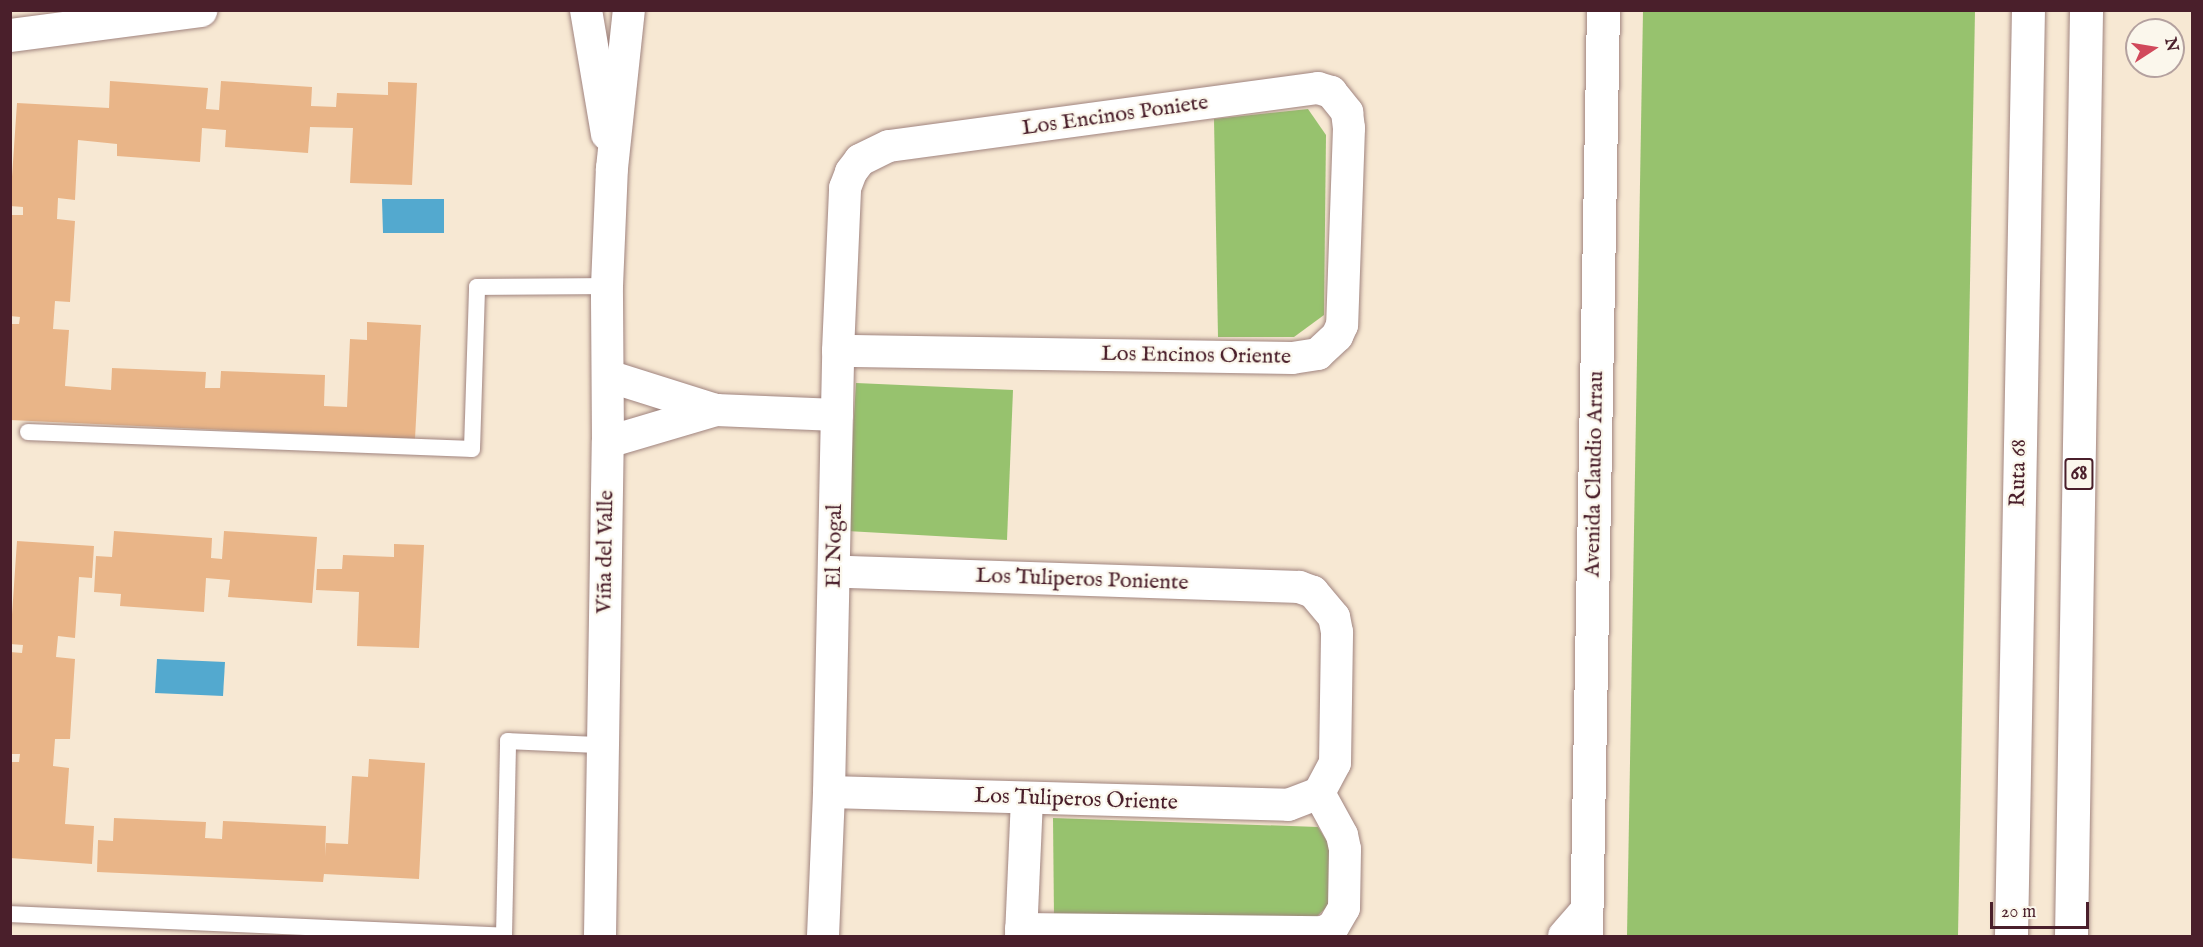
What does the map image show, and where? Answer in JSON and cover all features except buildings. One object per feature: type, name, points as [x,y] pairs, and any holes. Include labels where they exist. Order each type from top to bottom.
[{"type":"main road","points":[[10,35],[200,10]]},
{"type":"main road","name":"Avenida Claudio Arrau","points":[[1587,923],[1603,10]]},
{"type":"main road","name":"Ruta 68","points":[[2011,936],[2028,10]]},
{"type":"main road","name":"68","points":[[2071,936],[2086,10]]},
{"type":"street","name":"Viña del Valle","points":[[586,10],[612,168]]},
{"type":"street","name":"Viña del Valle","points":[[600,936],[601,745],[608,442],[607,286],[612,168],[629,10]]},
{"type":"street","name":"Los Encinos Poniete","points":[[860,160],[889,146],[1318,88],[1331,92],[1340,101],[1349,128]]},
{"type":"street","name":"Los Encinos Oriente","points":[[838,351],[1292,358],[1318,354],[1337,336],[1342,325],[1349,128]]},
{"type":"street","name":"El Nogal","points":[[823,936],[835,572],[838,351],[845,188],[860,160]]},
{"type":"street","points":[[608,376],[716,410],[837,415]]},
{"type":"street","points":[[608,442],[716,410]]},
{"type":"street","name":"Los Tuliperos Poniente","points":[[835,572],[1299,587],[1325,602],[1337,632],[1335,763],[1319,793]]},
{"type":"street","name":"Los Tuliperos Oriente","points":[[829,792],[1288,805],[1319,793]]},
{"type":"street","points":[[1027,799],[1021,933],[1323,932],[1333,927],[1344,908],[1346,849],[1342,835],[1319,793]]},
{"type":"street","points":[[1564,936],[1587,923]]},
{"type":"lane","points":[[28,432],[472,450],[477,287],[607,286]]},
{"type":"lane","points":[[10,914],[504,936],[508,741],[601,745]]},
{"type":"green space","points":[[1643,11],[1975,11],[1958,936],[1627,936]]},
{"type":"green space","points":[[1308,109],[1326,135],[1324,315],[1294,337],[1218,337],[1214,119]]},
{"type":"green space","points":[[856,383],[1013,390],[1007,540],[847,531]]},
{"type":"green space","points":[[1053,818],[1318,827],[1329,845],[1332,902],[1311,922],[1054,918]]},
{"type":"water","points":[[382,199],[444,199],[444,233],[383,233]]},
{"type":"water","points":[[157,659],[225,662],[223,696],[155,693]]}]
